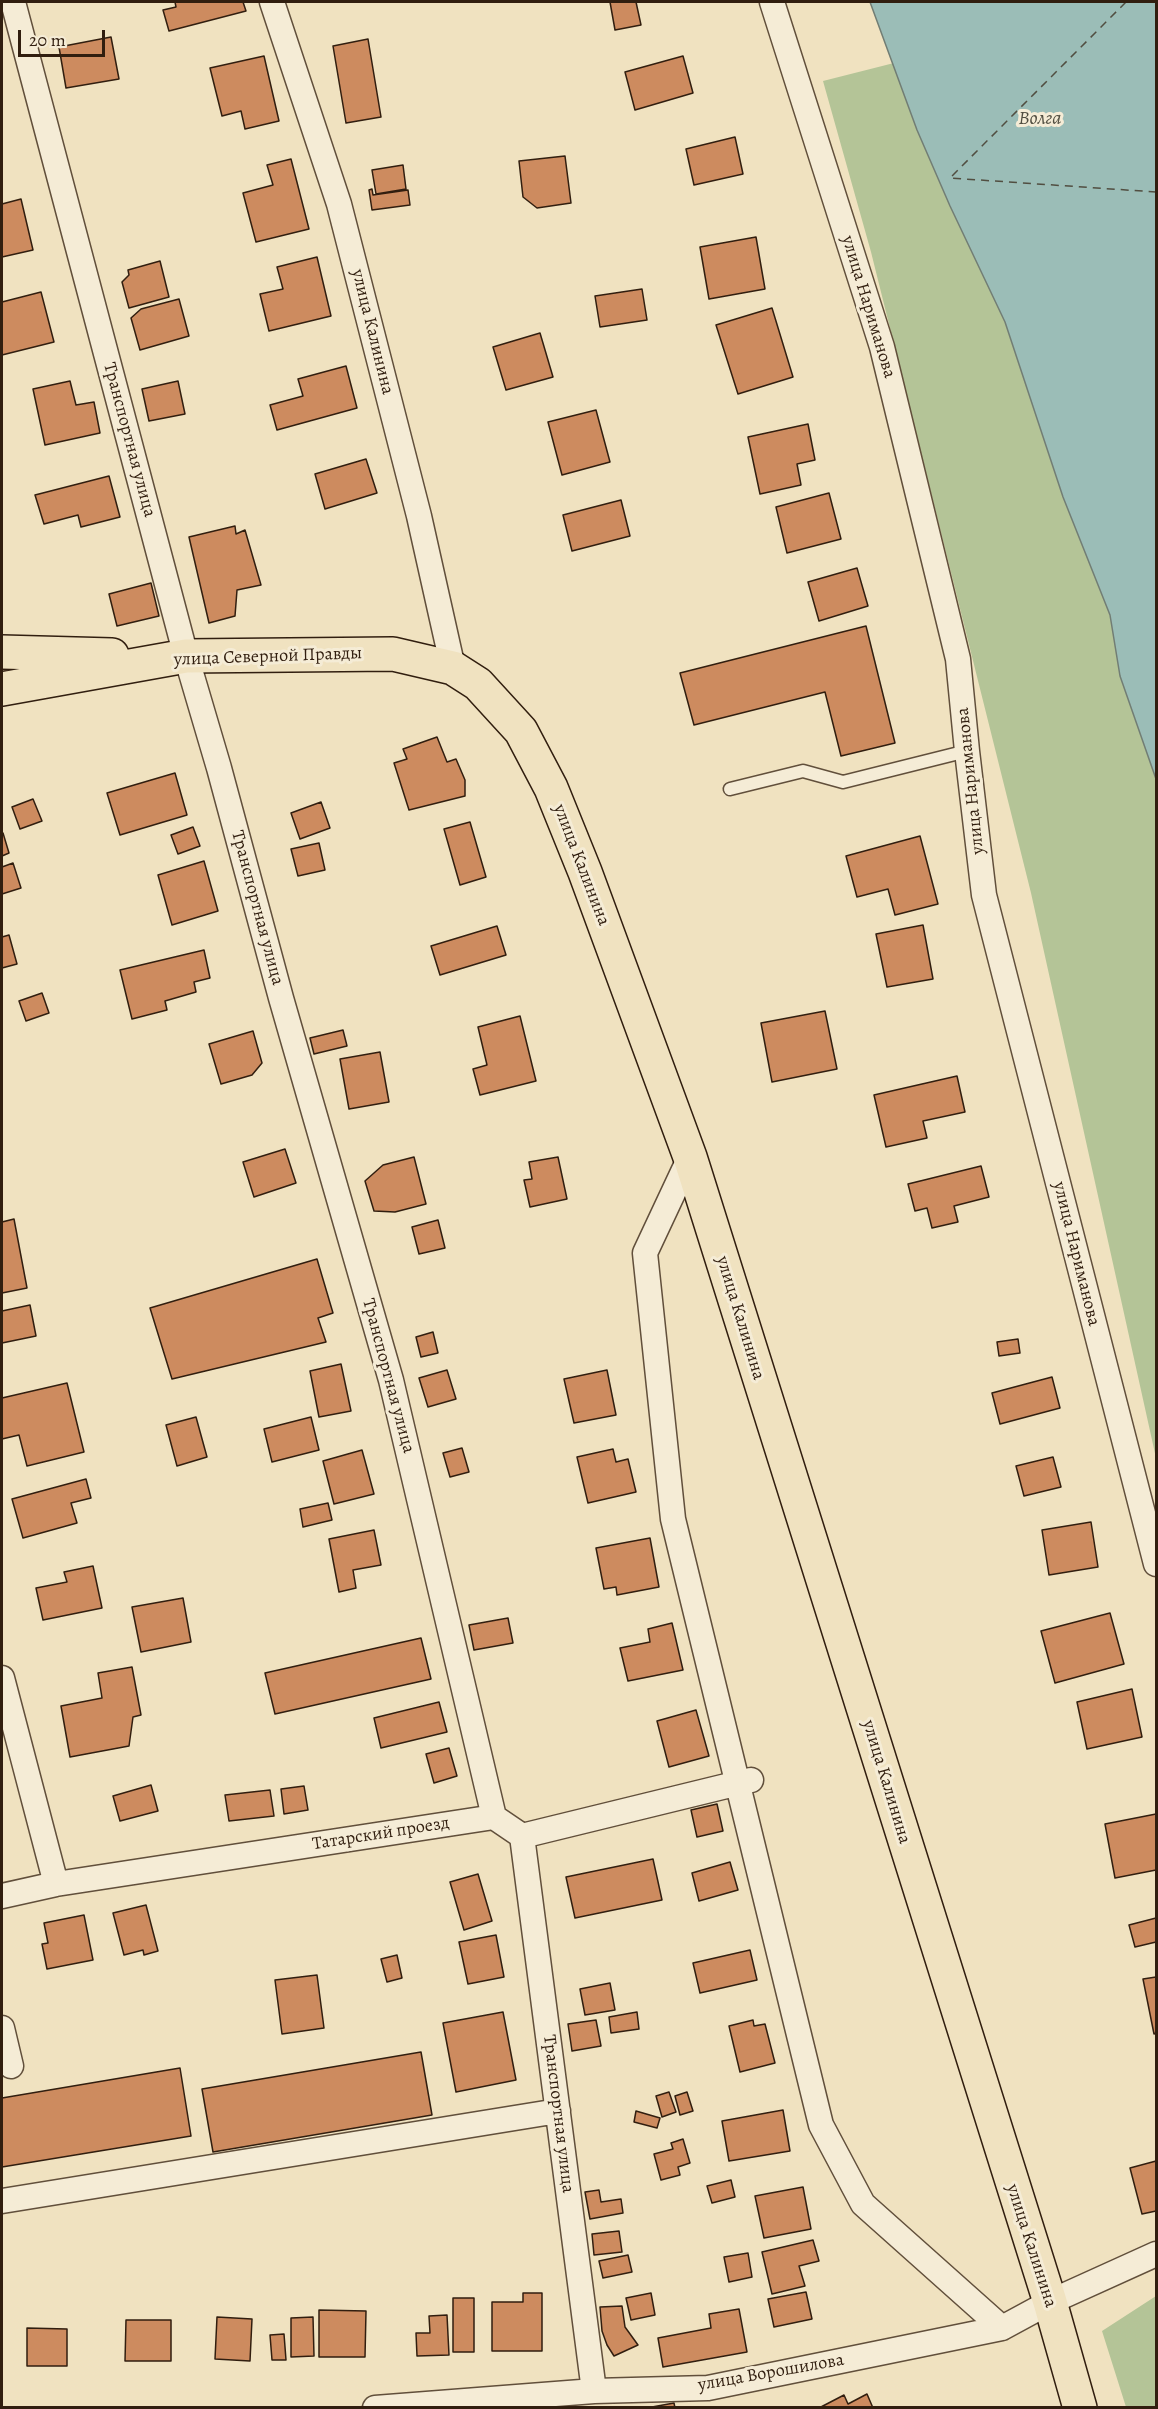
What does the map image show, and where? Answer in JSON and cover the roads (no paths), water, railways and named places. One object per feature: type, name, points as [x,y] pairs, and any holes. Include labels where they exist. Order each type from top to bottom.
[{"type":"highway","points":[[2,652],[186,656]]},
{"type":"highway","name":"улица Северной Правды","points":[[2,689],[186,656],[393,654]]},
{"type":"highway","name":"улица Калинина","points":[[393,654],[453,668],[478,684],[521,731],[551,788],[585,872],[690,1157],[1050,2302],[1078,2407]]},
{"type":"street","name":"Транспортная улица","points":[[13,2],[186,656],[223,779],[281,998],[391,1380],[494,1817]]},
{"type":"street","name":"улица Калинина","points":[[272,2],[339,204],[419,516],[453,668]]},
{"type":"street","name":"улица Нариманова","points":[[772,2],[882,347],[958,659],[984,895],[1156,1564]]},
{"type":"street","points":[[690,1157],[645,1253],[673,1519],[743,1781],[821,2125],[863,2204],[1002,2328]]},
{"type":"street","points":[[2,1678],[56,1884]]},
{"type":"street","points":[[494,1817],[522,1836],[743,1781]]},
{"type":"street","name":"Татарский проезд","points":[[2,1896],[56,1884],[494,1817]]},
{"type":"street","name":"Транспортная улица","points":[[522,1836],[594,2391]]},
{"type":"street","points":[[2,2028],[11,2066]]},
{"type":"street","points":[[2,2201],[558,2111]]},
{"type":"street","points":[[1050,2302],[1156,2254]]},
{"type":"street","name":"улица Ворошилова","points":[[375,2408],[556,2401],[594,2391],[708,2388],[1002,2328],[1050,2302]]},
{"type":"lane","points":[[730,789],[803,771],[843,782],[967,751]]},
{"type":"water","name":"Волга","points":[[870,2],[1156,2],[1156,779],[1120,676],[1110,615],[1063,497],[1005,322],[917,130]]}]
